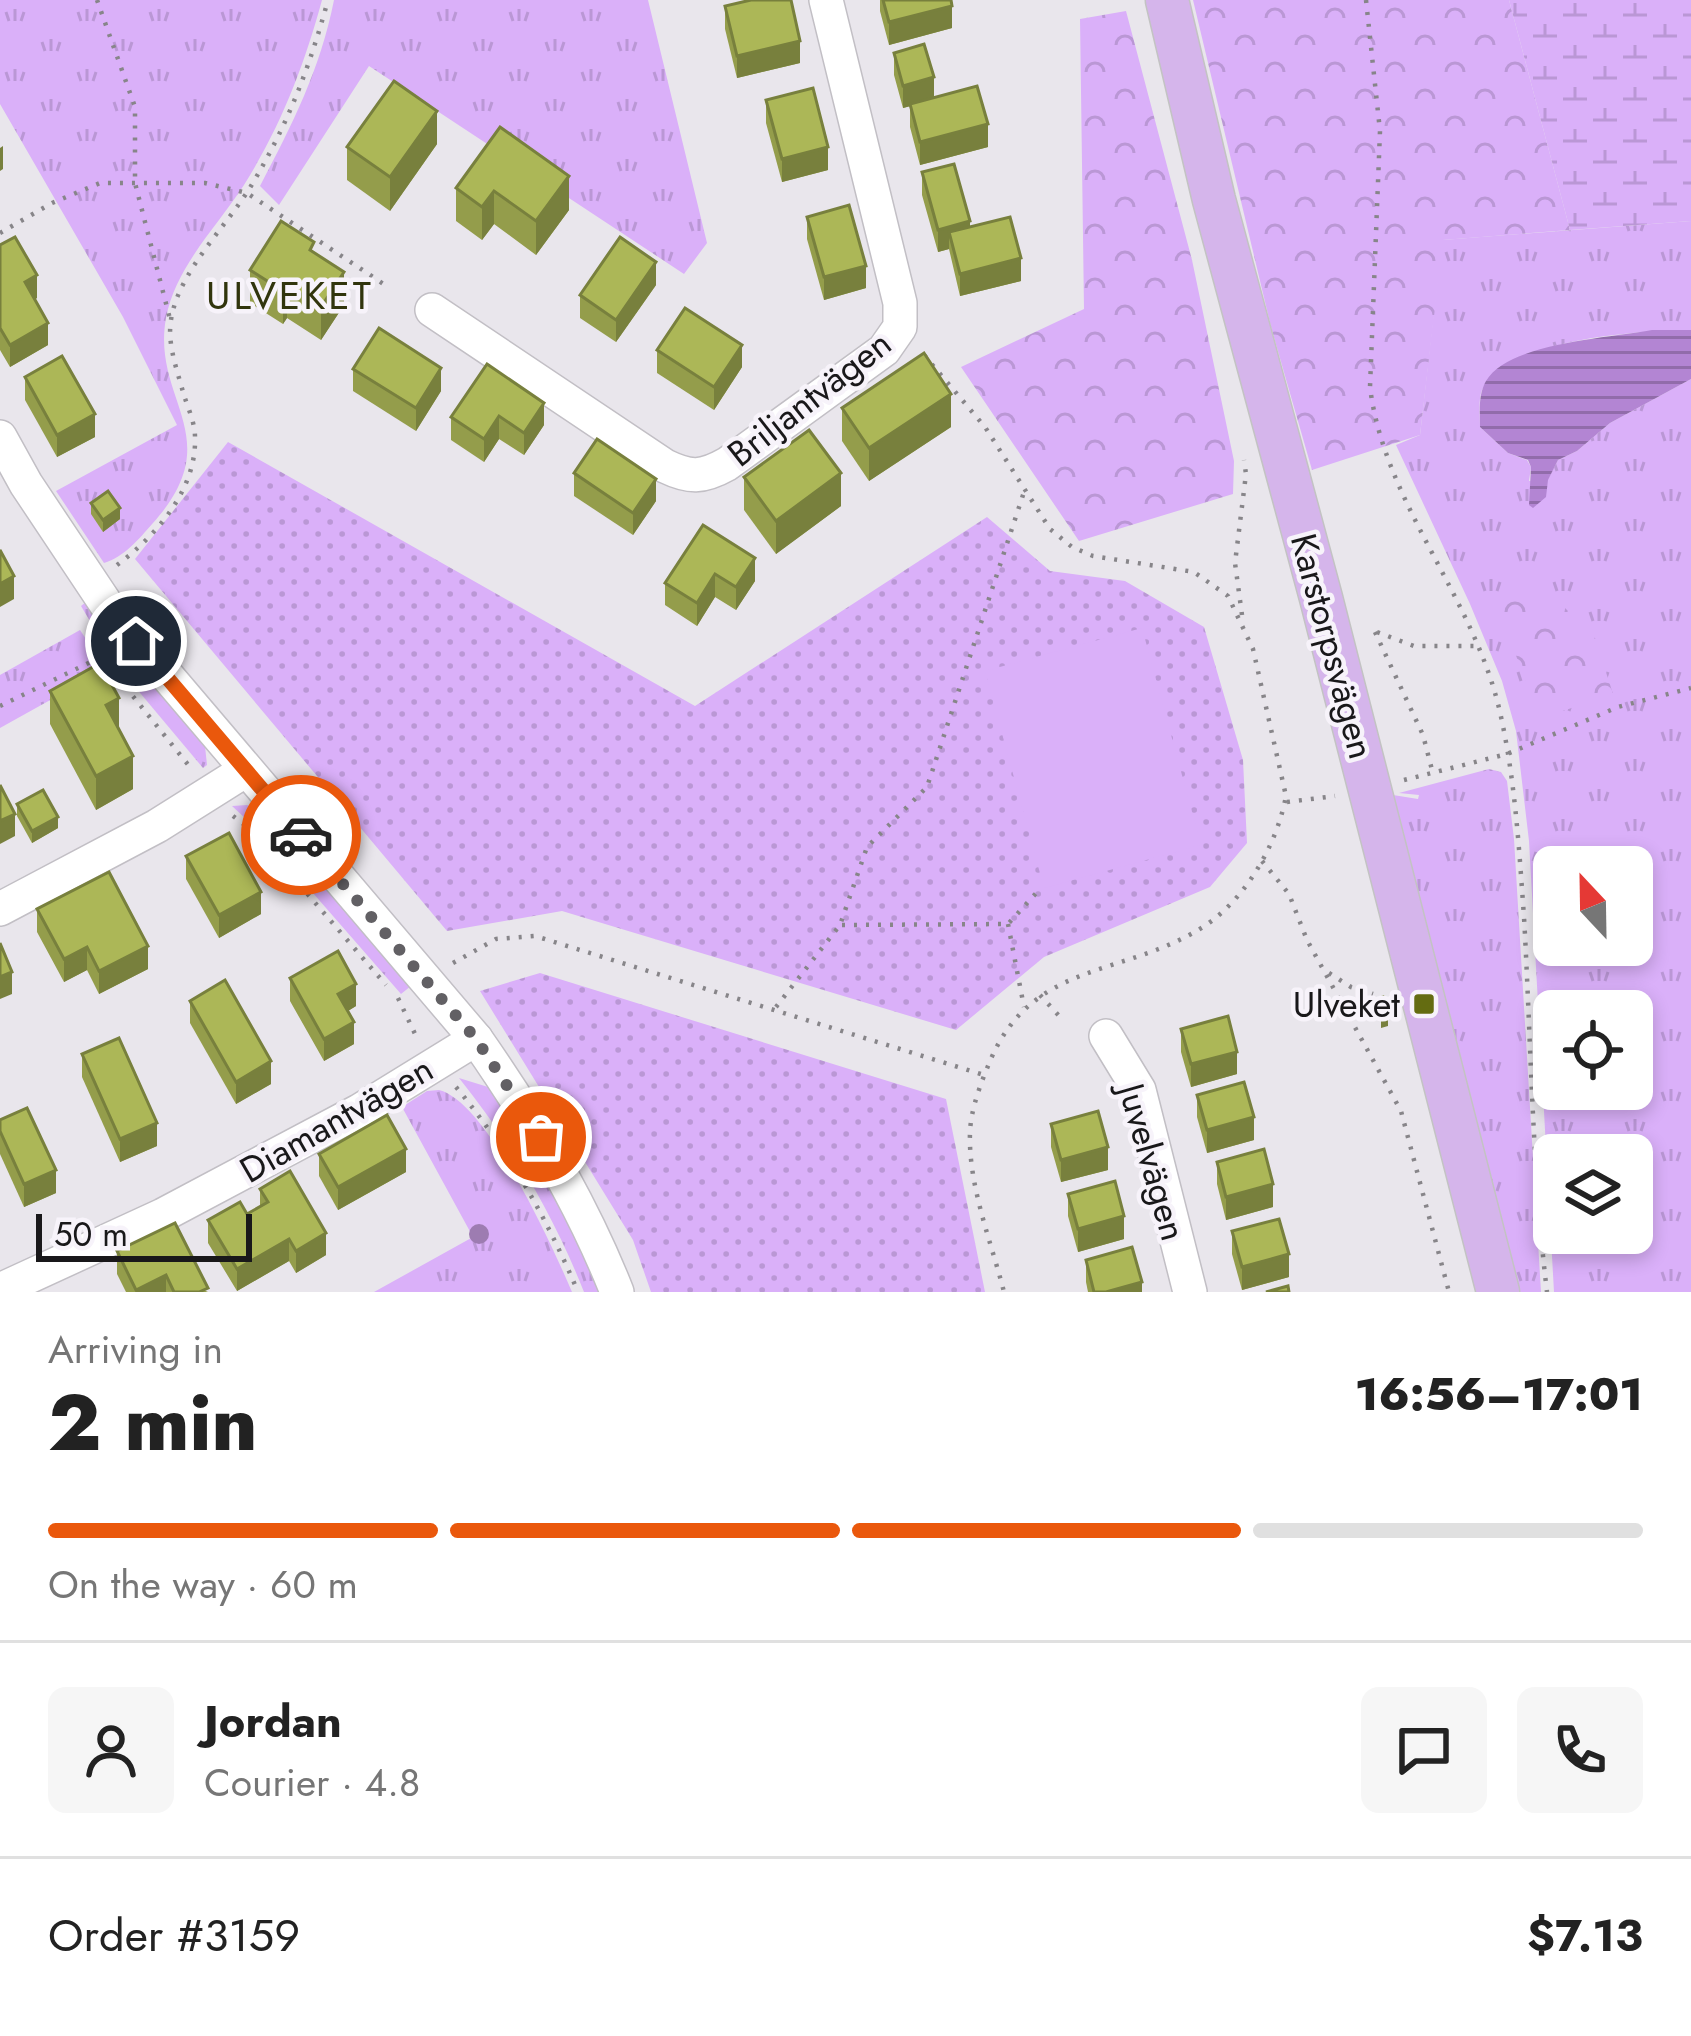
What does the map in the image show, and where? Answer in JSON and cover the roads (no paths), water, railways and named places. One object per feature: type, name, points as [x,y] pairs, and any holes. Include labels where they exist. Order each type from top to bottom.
[{"type":"main road","name":"Karstorpsvägen","points":[[1167,0],[1214,200],[1498,1292]]},
{"type":"street","name":"Briljantvägen","points":[[433,310],[688,477],[727,464],[884,350],[900,327],[900,303],[826,0]]},
{"type":"street","points":[[0,437],[13,489],[476,1039],[520,1101],[561,1172],[617,1292]]},
{"type":"street","points":[[0,909],[121,847],[246,770]]},
{"type":"street","name":"Juvelvägen","points":[[1106,1036],[1138,1090],[1190,1292]]},
{"type":"street","name":"Diamantvägen","points":[[0,1290],[163,1215],[359,1111],[476,1039]]},
{"type":"place","name":"Ulveket","points":[[1424,1004]]},
{"type":"district","name":"ULVEKET","points":[[290,295]]}]
